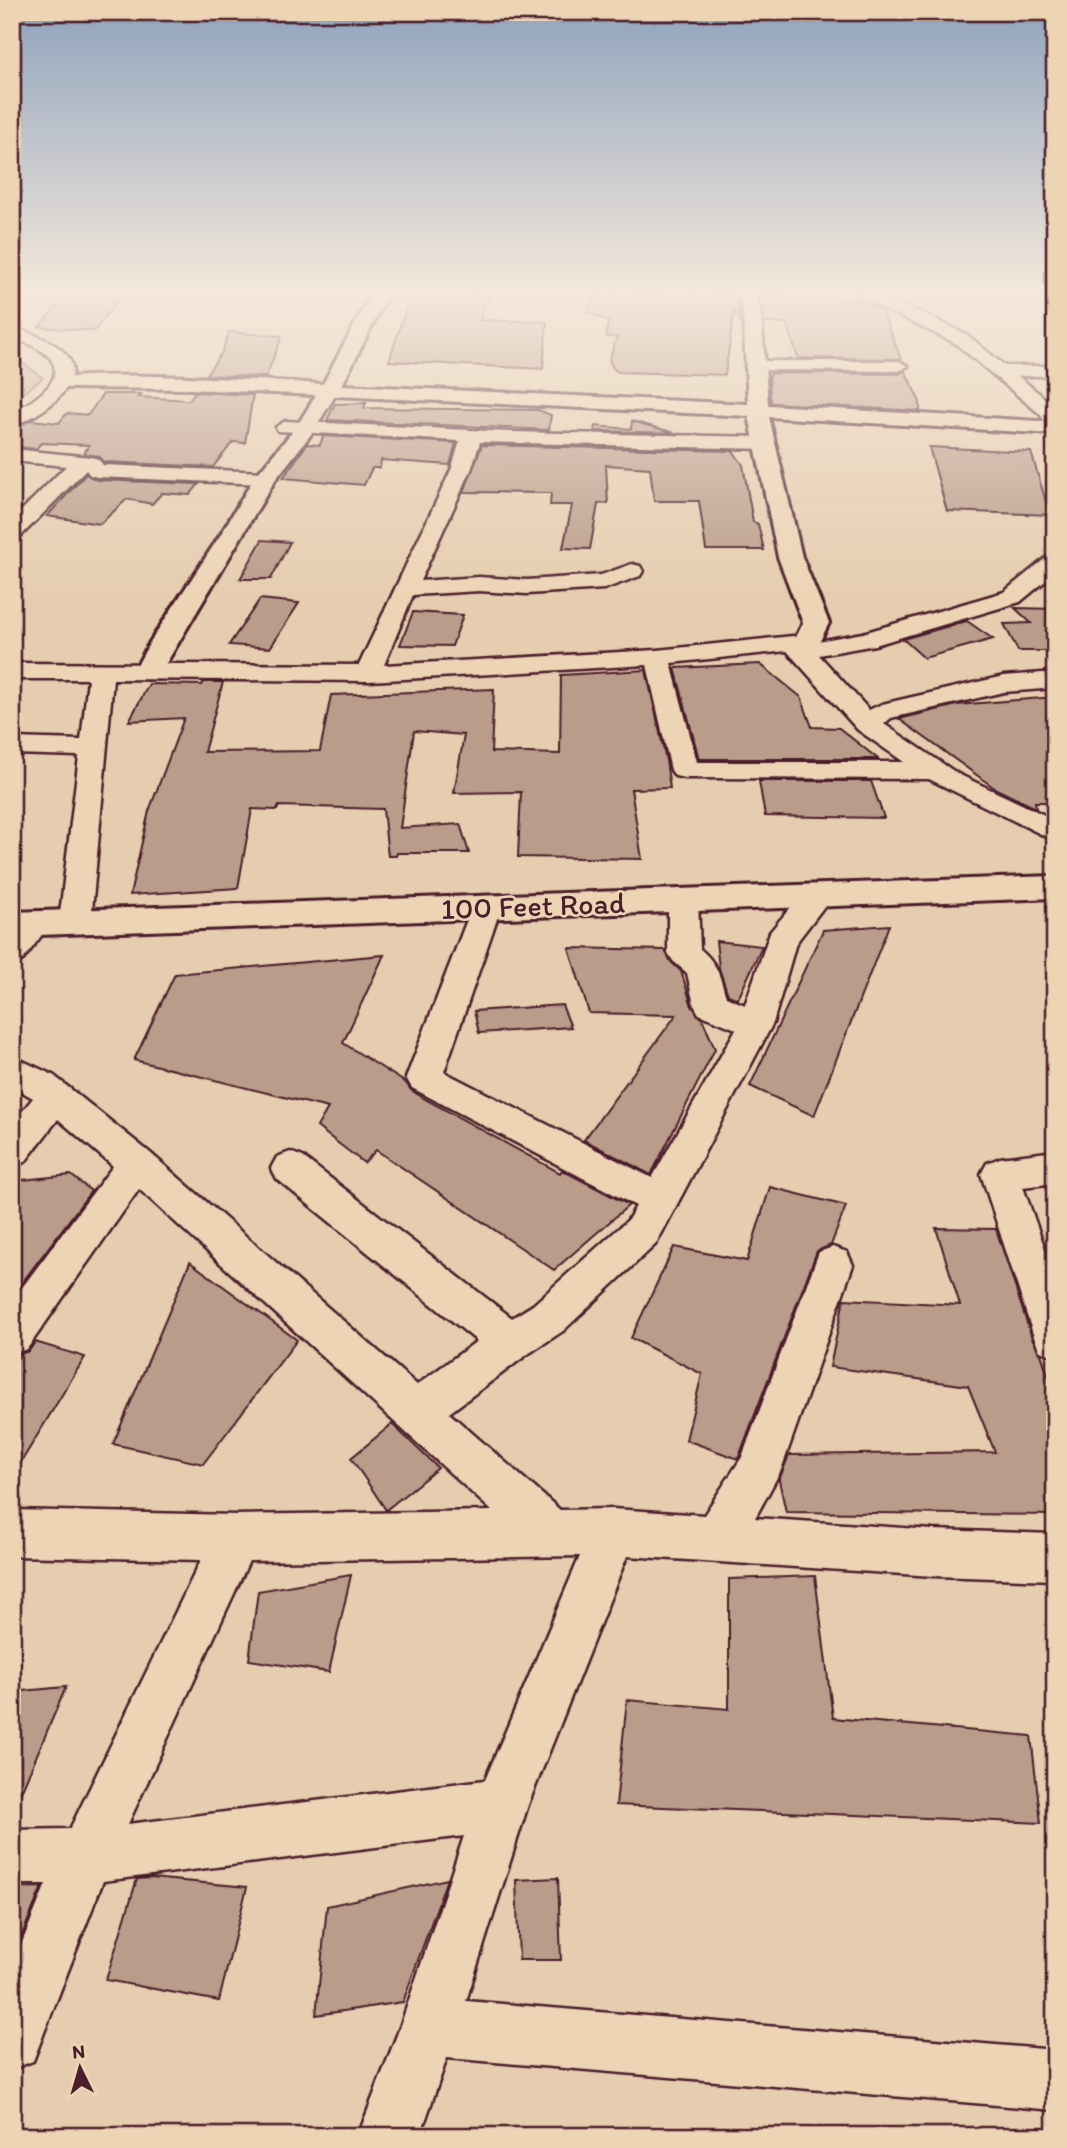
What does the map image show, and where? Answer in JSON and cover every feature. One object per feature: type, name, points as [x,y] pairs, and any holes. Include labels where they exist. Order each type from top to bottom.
[{"type":"main road","points":[[148,671],[163,642],[208,577],[295,428],[324,394]]},
{"type":"main road","points":[[415,394],[759,410],[934,424],[1055,428]]},
{"type":"main road","points":[[757,394],[790,556],[816,623],[802,651]]},
{"type":"main road","name":"100 Feet Road","points":[[23,924],[1055,887]]},
{"type":"street","points":[[12,419],[25,414],[52,394]]},
{"type":"street","points":[[1028,394],[1047,410],[1055,422]]},
{"type":"street","points":[[295,428],[631,442],[765,443]]},
{"type":"street","points":[[369,673],[381,639],[407,589],[466,458],[471,436]]},
{"type":"street","points":[[12,455],[91,463],[97,471],[265,478]]},
{"type":"street","points":[[12,532],[82,462]]},
{"type":"street","points":[[802,651],[866,640],[1012,597],[1055,562]]},
{"type":"street","points":[[407,589],[479,584],[527,587],[604,582],[632,570]]},
{"type":"street","points":[[12,671],[369,673],[657,657],[793,643],[867,724],[935,771],[1055,832]]},
{"type":"street","points":[[657,657],[685,770],[935,771]]},
{"type":"street","points":[[75,922],[101,671]]},
{"type":"street","points":[[867,724],[882,712],[1004,684],[1055,680]]},
{"type":"street","points":[[12,746],[93,748]]},
{"type":"street","points":[[416,1412],[510,1342],[548,1318],[642,1232],[756,1023],[781,940],[817,896]]},
{"type":"street","points":[[683,900],[684,953],[702,968],[710,1005],[756,1023]]},
{"type":"street","points":[[486,907],[424,1077],[659,1200]]},
{"type":"street","points":[[12,952],[23,924]]},
{"type":"street","points":[[12,1070],[41,1085],[136,1163],[550,1532]]},
{"type":"street","points":[[12,1151],[55,1096]]},
{"type":"street","points":[[12,1335],[136,1163]]},
{"type":"street","points":[[1055,1167],[1000,1174],[1055,1337]]},
{"type":"street","points":[[290,1168],[510,1342]]},
{"type":"street","points":[[715,1540],[759,1470],[833,1265]]},
{"type":"street","points":[[389,2136],[429,2027],[501,1805],[613,1532]]},
{"type":"street","points":[[12,1533],[236,1538],[613,1532],[715,1540],[1055,1557]]},
{"type":"street","points":[[12,2040],[85,1856],[236,1538]]},
{"type":"street","points":[[12,1857],[85,1856],[501,1805]]},
{"type":"street","points":[[429,2027],[1055,2080]]},
{"type":"shaded area","points":[[12,394],[21,394],[12,401]]},
{"type":"building","points":[[103,394],[141,394],[138,397],[189,400],[193,394],[253,395],[245,443],[233,442],[213,467],[104,462],[99,456],[84,454],[89,445],[41,443],[36,449],[12,446],[12,431],[18,426],[31,420],[59,423],[67,413],[88,415]]},
{"type":"building","points":[[770,394],[916,394],[920,411],[772,403]]},
{"type":"building","points":[[366,403],[364,408],[538,410],[551,415],[549,430],[327,420],[335,404]]},
{"type":"building","points":[[632,421],[675,433],[595,431],[595,426],[631,429]]},
{"type":"building","points":[[323,436],[456,443],[450,465],[381,460],[380,468],[372,468],[364,485],[283,478],[307,444],[320,445]]},
{"type":"building","points":[[482,445],[733,451],[743,465],[753,522],[758,524],[764,550],[706,550],[699,501],[654,501],[650,468],[606,465],[608,503],[598,504],[590,549],[563,548],[572,505],[550,505],[551,493],[464,492]]},
{"type":"building","points":[[929,447],[1031,452],[1050,515],[947,511]]},
{"type":"building","points":[[86,474],[97,480],[199,484],[190,495],[162,493],[152,504],[127,499],[100,524],[47,516]]},
{"type":"building","points":[[262,540],[290,542],[271,579],[240,579]]},
{"type":"building","points":[[260,599],[299,603],[270,648],[229,645]]},
{"type":"building","points":[[1015,608],[1055,609],[1055,651],[1018,651],[1004,624],[1031,623]]},
{"type":"building","points":[[413,612],[463,615],[452,646],[400,645]]},
{"type":"building","points":[[967,621],[993,639],[924,658],[903,639]]},
{"type":"building","points":[[760,664],[801,697],[812,727],[839,728],[878,759],[699,759],[675,668]]},
{"type":"building","points":[[646,670],[670,788],[631,789],[642,859],[518,857],[521,792],[454,793],[464,735],[414,731],[400,828],[460,824],[469,853],[397,853],[396,856],[388,856],[383,809],[279,806],[277,810],[252,809],[238,888],[130,895],[149,811],[184,718],[129,721],[149,684],[202,685],[204,682],[223,682],[204,752],[320,751],[331,695],[494,689],[491,752],[560,754],[561,675]]},
{"type":"building","points":[[1055,697],[1055,802],[1035,802],[1036,808],[996,789],[899,719],[957,705]]},
{"type":"building","points":[[759,781],[871,781],[884,818],[765,816]]},
{"type":"building","points":[[889,925],[814,1116],[750,1086],[823,930]]},
{"type":"building","points":[[716,941],[762,946],[738,999],[728,995],[719,968]]},
{"type":"building","points":[[569,948],[665,950],[671,962],[681,971],[692,1006],[702,1018],[715,1049],[651,1175],[584,1140],[676,1015],[589,1013]]},
{"type":"building","points":[[384,955],[343,1043],[406,1083],[411,1090],[425,1099],[560,1173],[562,1170],[629,1205],[554,1270],[376,1150],[364,1163],[317,1127],[328,1108],[134,1060],[175,974]]},
{"type":"building","points":[[562,1005],[571,1027],[479,1033],[474,1011]]},
{"type":"building","points":[[71,1175],[91,1191],[12,1296],[12,1181]]},
{"type":"building","points":[[770,1187],[846,1206],[831,1245],[817,1251],[738,1459],[686,1440],[702,1374],[631,1338],[674,1247],[747,1261]]},
{"type":"building","points":[[936,1228],[996,1229],[1032,1338],[1041,1354],[1055,1396],[1055,1515],[786,1512],[779,1480],[789,1455],[995,1452],[968,1386],[830,1367],[844,1299],[960,1305]]},
{"type":"building","points":[[190,1262],[297,1340],[203,1464],[113,1444]]},
{"type":"building","points":[[35,1342],[85,1357],[12,1477],[12,1368],[20,1354],[29,1351]]},
{"type":"building","points":[[392,1424],[438,1468],[386,1510],[351,1458]]},
{"type":"building","points":[[351,1575],[329,1672],[249,1660],[258,1591]]},
{"type":"building","points":[[815,1576],[833,1718],[1031,1736],[1041,1823],[616,1805],[627,1700],[729,1709],[729,1579]]},
{"type":"building","points":[[66,1687],[12,1813],[12,1692]]},
{"type":"building","points":[[558,1878],[561,1960],[519,1960],[516,1880]]},
{"type":"building","points":[[137,1879],[247,1887],[219,2001],[106,1980]]},
{"type":"building","points":[[447,1879],[403,2002],[316,2015],[327,1906]]},
{"type":"building","points":[[42,1887],[12,1959],[12,1888]]}]
